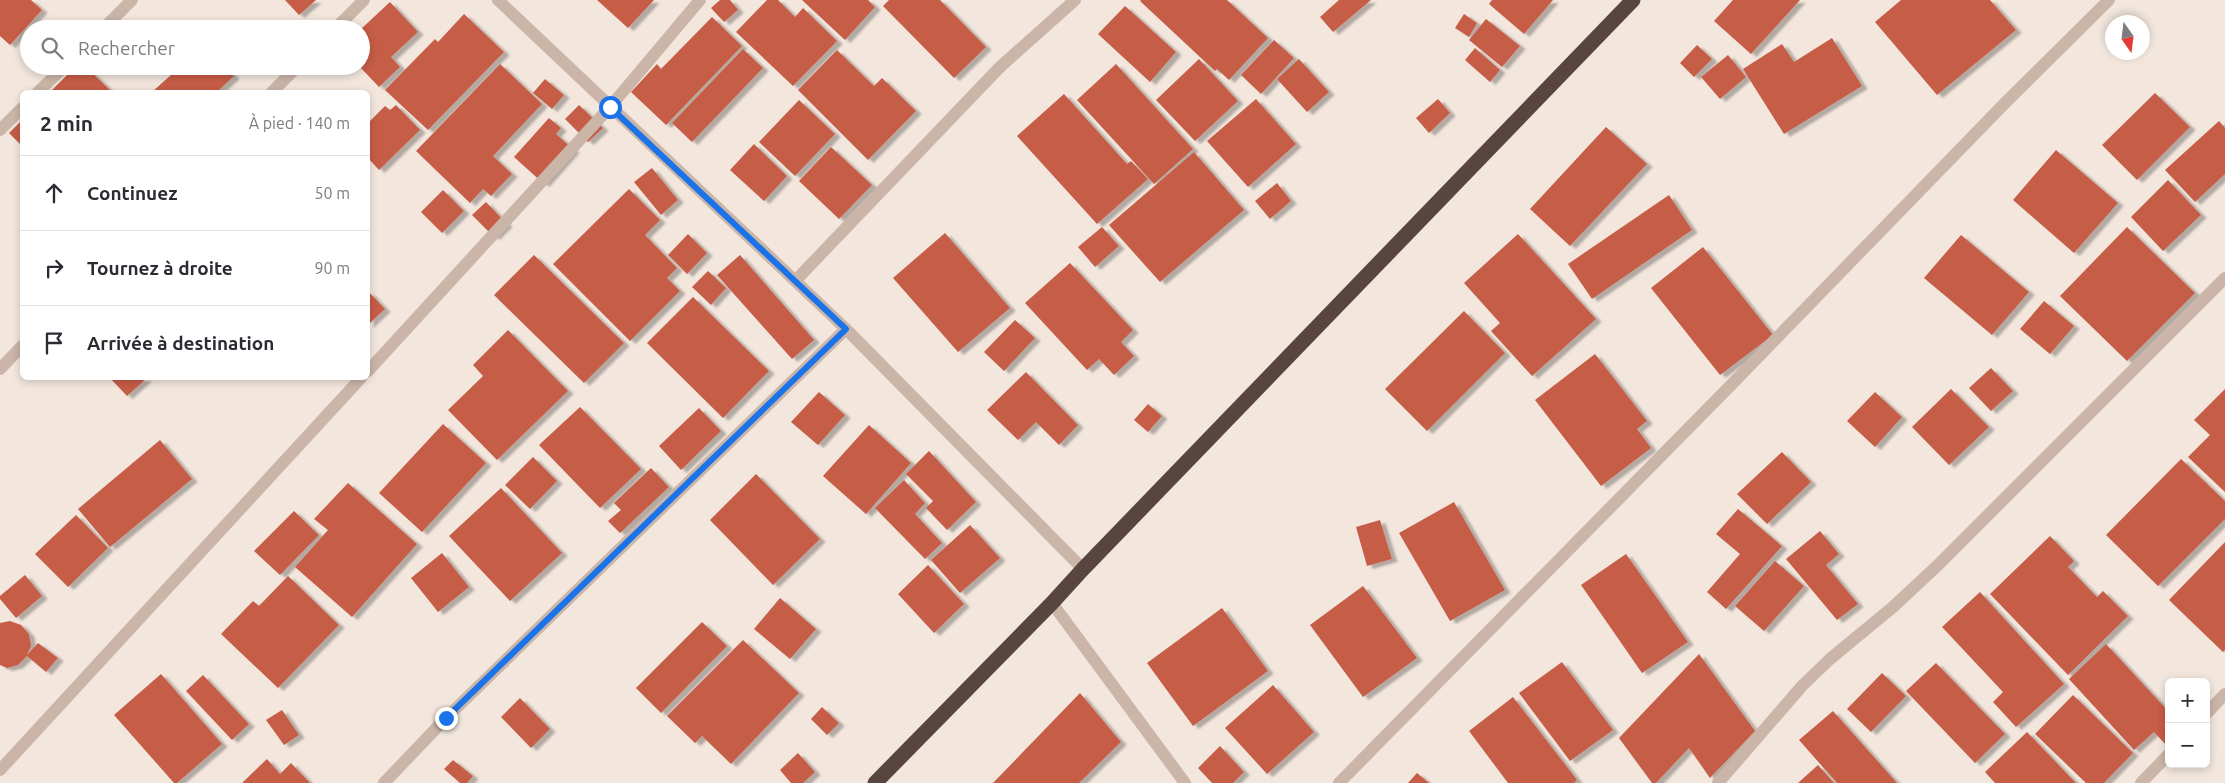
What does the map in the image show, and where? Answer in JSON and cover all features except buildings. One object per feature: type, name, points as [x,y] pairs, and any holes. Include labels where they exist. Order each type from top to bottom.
[{"type":"highway","points":[[875,783],[1052,603],[1633,0]]},
{"type":"street","points":[[112,20],[132,0]]},
{"type":"street","points":[[344,20],[364,0]]},
{"type":"street","points":[[498,0],[796,280],[1083,569]]},
{"type":"street","points":[[370,369],[610,107],[700,0]]},
{"type":"street","points":[[796,280],[1000,67],[1075,0]]},
{"type":"street","points":[[1339,783],[1732,384],[2004,104],[2110,0]]},
{"type":"street","points":[[40,90],[55,75]]},
{"type":"street","points":[[274,90],[289,75]]},
{"type":"street","points":[[0,130],[20,110]]},
{"type":"street","points":[[1718,783],[1802,686],[1830,659],[1893,607],[1937,566],[2225,278]]},
{"type":"street","points":[[384,783],[446,718],[846,329]]},
{"type":"street","points":[[0,369],[20,348]]},
{"type":"street","points":[[0,770],[359,380]]},
{"type":"street","points":[[1052,603],[1185,783]]},
{"type":"street","points":[[2210,710],[2225,694]]},
{"type":"street","points":[[2141,783],[2154,778],[2165,760]]},
{"type":"route","points":[[446,718],[846,329],[610,107]]}]
